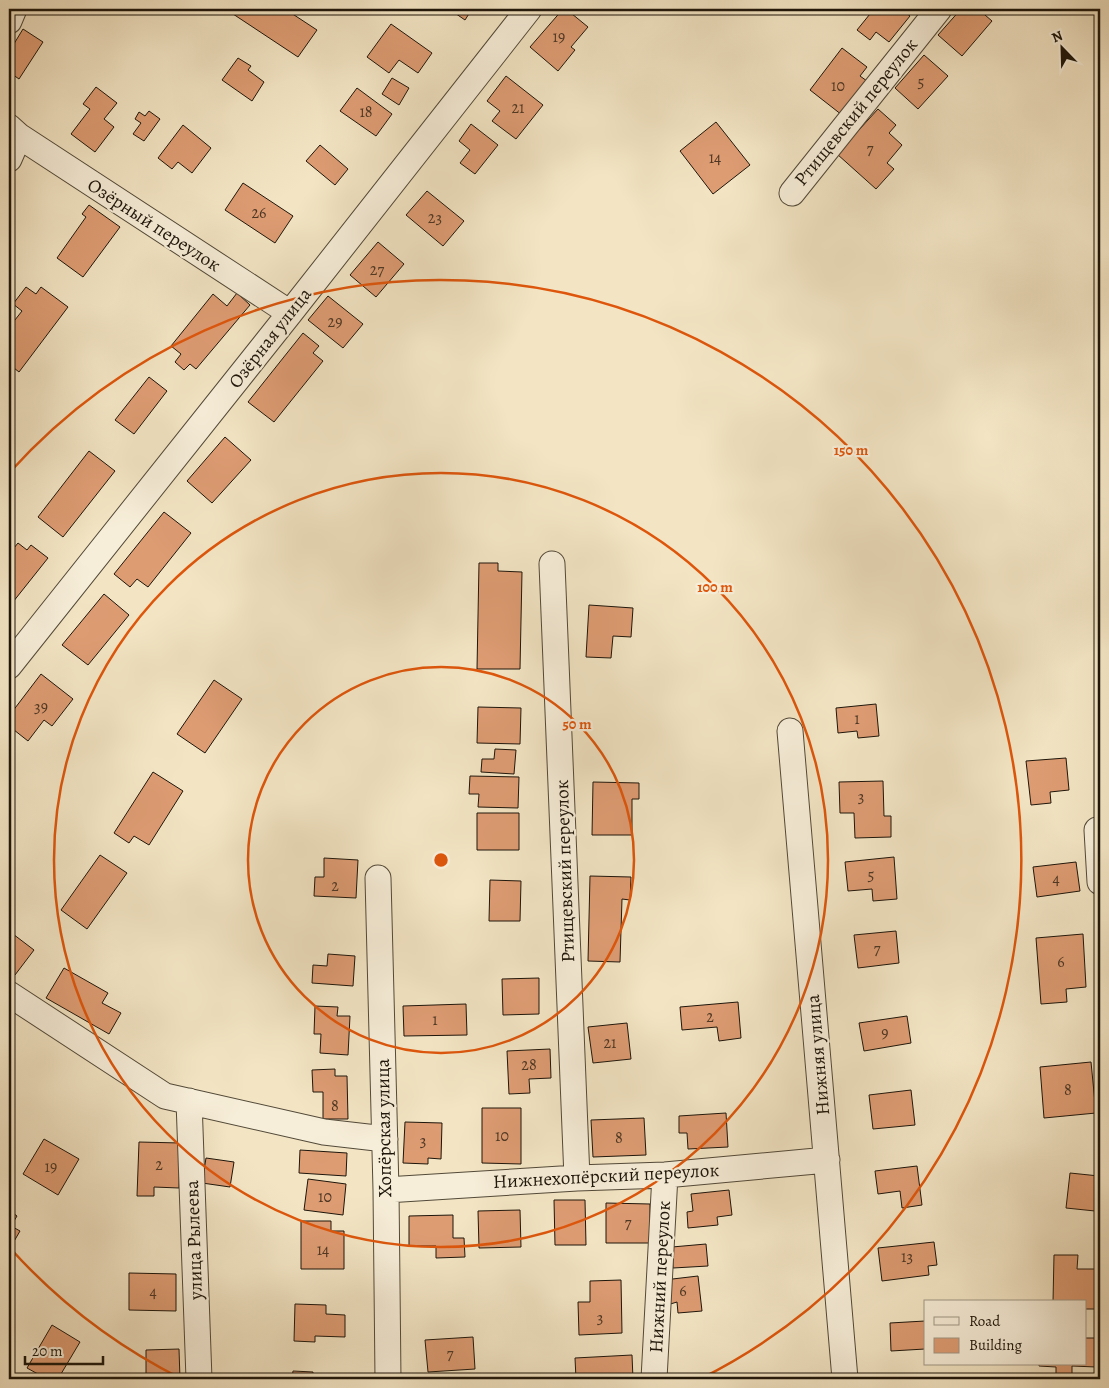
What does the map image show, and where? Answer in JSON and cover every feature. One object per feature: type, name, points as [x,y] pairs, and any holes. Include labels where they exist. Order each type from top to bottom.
[{"type":"street","points":[[9,21],[14,9]]},
{"type":"street","name":"Озёрная улица","points":[[9,666],[529,9]]},
{"type":"street","name":"Ртищевский переулок","points":[[792,193],[939,9]]},
{"type":"street","name":"Озёрный переулок","points":[[9,160],[14,131],[290,313]]},
{"type":"street","name":"Ртищевский переулок","points":[[552,564],[578,1178]]},
{"type":"street","name":"Нижняя улица","points":[[790,731],[845,1379]]},
{"type":"street","points":[[1097,830],[1100,882]]},
{"type":"street","name":"Хопёрская улица","points":[[378,878],[385,1139],[388,1379]]},
{"type":"street","points":[[9,994],[165,1096],[324,1132],[385,1139]]},
{"type":"street","name":"улица Рылеева","points":[[189,1102],[199,1379]]},
{"type":"street","name":"Нижнехопёрский переулок","points":[[386,1190],[578,1178],[665,1175],[826,1160]]},
{"type":"street","name":"Нижний переулок","points":[[654,1379],[665,1175]]},
{"type":"building","points":[[232,9],[285,9],[317,30],[298,57],[230,12]]},
{"type":"building","points":[[449,9],[472,9],[465,20]]},
{"type":"building","points":[[563,9],[566,9],[588,27],[571,47],[575,50],[558,71],[530,47]]},
{"type":"building","points":[[874,9],[901,9],[910,16],[889,42],[876,32],[870,40],[857,30]]},
{"type":"building","points":[[961,9],[978,9],[992,21],[962,56],[938,35]]},
{"type":"building","points":[[391,24],[432,53],[418,73],[399,60],[389,73],[367,57]]},
{"type":"building","points":[[23,29],[43,42],[19,79],[9,72],[9,52]]},
{"type":"building","points":[[842,48],[867,67],[860,76],[867,81],[842,115],[810,90]]},
{"type":"building","points":[[924,55],[948,76],[918,109],[895,88]]},
{"type":"building","points":[[238,58],[251,66],[248,70],[264,82],[252,101],[222,80]]},
{"type":"building","points":[[506,76],[543,105],[516,139],[492,121],[500,111],[487,101]]},
{"type":"building","points":[[392,78],[409,88],[399,105],[382,94]]},
{"type":"building","points":[[96,87],[117,103],[104,119],[114,127],[95,152],[71,134],[90,109],[83,104]]},
{"type":"building","points":[[357,88],[392,114],[376,136],[340,111]]},
{"type":"building","points":[[878,109],[896,125],[889,133],[902,145],[887,163],[894,169],[876,189],[837,154]]},
{"type":"building","points":[[149,111],[160,119],[144,141],[133,134],[141,123],[135,119],[139,112],[145,116]]},
{"type":"building","points":[[716,122],[750,165],[713,194],[680,151]]},
{"type":"building","points":[[471,124],[498,145],[475,174],[460,163],[470,150],[459,141]]},
{"type":"building","points":[[183,125],[211,148],[192,173],[178,162],[172,169],[158,158]]},
{"type":"building","points":[[320,145],[348,169],[335,185],[306,161]]},
{"type":"building","points":[[243,183],[293,216],[275,243],[225,210]]},
{"type":"building","points":[[427,191],[464,221],[443,246],[406,215]]},
{"type":"building","points":[[89,205],[120,227],[83,277],[57,258],[86,217],[82,214]]},
{"type":"building","points":[[378,242],[404,264],[376,297],[350,275]]},
{"type":"building","points":[[26,287],[36,294],[41,287],[68,307],[19,372],[9,364],[9,323],[11,325],[22,311],[13,304]]},
{"type":"building","points":[[237,293],[250,305],[196,369],[190,364],[184,370],[175,362],[181,354],[171,346],[213,294],[227,306]]},
{"type":"building","points":[[328,296],[363,324],[343,348],[308,320]]},
{"type":"building","points":[[303,333],[319,346],[313,353],[323,361],[274,422],[248,402]]},
{"type":"building","points":[[149,377],[167,391],[134,434],[115,420]]},
{"type":"building","points":[[225,437],[251,460],[212,503],[187,481]]},
{"type":"building","points":[[89,451],[115,471],[63,537],[38,517]]},
{"type":"building","points":[[164,512],[191,533],[148,587],[137,579],[130,587],[114,574]]},
{"type":"building","points":[[18,543],[27,550],[31,545],[48,558],[9,607],[9,554]]},
{"type":"building","points":[[479,563],[498,563],[498,571],[522,572],[520,669],[477,669]]},
{"type":"building","points":[[104,594],[129,615],[88,665],[62,645]]},
{"type":"building","points":[[589,605],[633,608],[631,637],[613,636],[611,658],[586,657]]},
{"type":"building","points":[[41,674],[73,699],[52,726],[44,720],[28,741],[9,726],[9,716]]},
{"type":"building","points":[[214,680],[242,699],[205,753],[177,734]]},
{"type":"building","points":[[876,704],[879,736],[858,738],[857,731],[838,733],[836,708]]},
{"type":"building","points":[[478,707],[521,708],[520,744],[477,743]]},
{"type":"building","points":[[495,749],[516,750],[514,774],[481,772],[482,759],[494,759]]},
{"type":"building","points":[[1066,758],[1069,790],[1050,792],[1051,803],[1031,805],[1026,761]]},
{"type":"building","points":[[153,772],[183,791],[149,845],[134,836],[129,843],[114,833]]},
{"type":"building","points":[[470,776],[519,777],[518,808],[478,807],[479,794],[469,794]]},
{"type":"building","points":[[883,781],[884,816],[891,816],[891,837],[855,838],[854,813],[840,813],[839,782]]},
{"type":"building","points":[[593,782],[639,783],[639,799],[632,799],[632,835],[592,835]]},
{"type":"building","points":[[477,813],[519,813],[519,850],[477,850]]},
{"type":"building","points":[[100,855],[127,873],[87,929],[61,910]]},
{"type":"building","points":[[894,857],[897,899],[873,901],[872,889],[848,891],[845,862]]},
{"type":"building","points":[[324,858],[358,860],[356,898],[314,896],[315,877],[324,877]]},
{"type":"building","points":[[1076,862],[1080,891],[1037,897],[1033,867]]},
{"type":"building","points":[[590,876],[631,877],[630,900],[622,899],[620,962],[588,961]]},
{"type":"building","points":[[490,880],[521,881],[520,921],[489,921]]},
{"type":"building","points":[[9,931],[34,950],[15,975],[9,971]]},
{"type":"building","points":[[896,931],[899,963],[858,968],[854,935]]},
{"type":"building","points":[[1083,934],[1086,987],[1066,989],[1067,1002],[1041,1004],[1036,938]]},
{"type":"building","points":[[328,954],[355,956],[353,986],[312,983],[313,965],[327,966]]},
{"type":"building","points":[[64,968],[108,993],[102,1003],[121,1013],[109,1034],[46,998]]},
{"type":"building","points":[[539,978],[539,1014],[503,1015],[502,979]]},
{"type":"building","points":[[738,1002],[741,1038],[719,1041],[717,1027],[682,1030],[680,1007]]},
{"type":"building","points":[[466,1004],[467,1035],[404,1036],[403,1006]]},
{"type":"building","points":[[315,1006],[338,1007],[337,1016],[350,1016],[348,1055],[320,1053],[321,1034],[314,1034]]},
{"type":"building","points":[[907,1016],[911,1043],[864,1051],[859,1023]]},
{"type":"building","points":[[627,1023],[631,1059],[593,1063],[588,1027]]},
{"type":"building","points":[[550,1049],[551,1078],[529,1079],[530,1093],[509,1094],[507,1051]]},
{"type":"building","points":[[1091,1062],[1096,1113],[1044,1118],[1040,1067]]},
{"type":"building","points":[[335,1069],[335,1076],[347,1076],[348,1119],[323,1119],[323,1092],[313,1092],[312,1070]]},
{"type":"building","points":[[911,1090],[915,1125],[873,1129],[869,1095]]},
{"type":"building","points":[[482,1108],[521,1108],[521,1164],[482,1163]]},
{"type":"building","points":[[726,1113],[728,1147],[688,1149],[687,1133],[679,1133],[679,1116]]},
{"type":"building","points":[[644,1118],[646,1155],[593,1157],[591,1120]]},
{"type":"building","points":[[405,1122],[442,1123],[441,1159],[428,1158],[428,1164],[403,1163]]},
{"type":"building","points":[[44,1139],[79,1159],[58,1195],[23,1174]]},
{"type":"building","points":[[139,1142],[180,1143],[179,1188],[154,1187],[154,1196],[137,1196]]},
{"type":"building","points":[[300,1150],[347,1153],[346,1176],[299,1173]]},
{"type":"building","points":[[206,1158],[234,1162],[230,1187],[202,1183]]},
{"type":"building","points":[[917,1166],[922,1205],[902,1208],[900,1191],[878,1194],[875,1171]]},
{"type":"building","points":[[1070,1173],[1099,1176],[1095,1211],[1066,1208]]},
{"type":"building","points":[[308,1179],[346,1184],[343,1215],[304,1210]]},
{"type":"building","points":[[729,1190],[732,1215],[717,1217],[718,1225],[688,1228],[687,1212],[693,1211],[691,1194]]},
{"type":"building","points":[[554,1200],[585,1200],[586,1245],[555,1245]]},
{"type":"building","points":[[606,1203],[650,1204],[650,1243],[606,1243]]},
{"type":"building","points":[[9,1210],[17,1216],[11,1226],[20,1231],[9,1250]]},
{"type":"building","points":[[520,1210],[521,1247],[479,1248],[478,1211]]},
{"type":"building","points":[[453,1215],[453,1238],[464,1238],[465,1257],[436,1258],[436,1246],[409,1246],[409,1216]]},
{"type":"building","points":[[301,1221],[331,1221],[331,1231],[344,1231],[344,1269],[301,1269]]},
{"type":"building","points":[[934,1242],[937,1265],[928,1266],[929,1275],[882,1281],[878,1248]]},
{"type":"building","points":[[706,1244],[708,1266],[673,1268],[672,1247]]},
{"type":"building","points":[[1054,1255],[1078,1255],[1077,1269],[1098,1269],[1098,1309],[1086,1309],[1086,1300],[1053,1300]]},
{"type":"building","points":[[129,1273],[176,1274],[176,1311],[129,1310]]},
{"type":"building","points":[[698,1276],[702,1311],[678,1313],[677,1302],[667,1305],[664,1280]]},
{"type":"building","points":[[621,1280],[622,1333],[579,1335],[578,1302],[590,1302],[590,1281]]},
{"type":"building","points":[[295,1304],[326,1305],[326,1314],[345,1315],[345,1337],[315,1336],[315,1342],[294,1341]]},
{"type":"building","points":[[924,1321],[924,1349],[891,1351],[890,1323]]},
{"type":"building","points":[[52,1325],[80,1342],[58,1379],[47,1379],[27,1368]]},
{"type":"building","points":[[473,1337],[475,1369],[428,1372],[425,1340]]},
{"type":"building","points":[[1086,1338],[1097,1338],[1096,1367],[1072,1366],[1086,1366]]},
{"type":"building","points":[[179,1349],[180,1379],[146,1379],[146,1350]]},
{"type":"building","points":[[632,1355],[633,1379],[576,1379],[575,1358]]},
{"type":"building","points":[[1039,1366],[1072,1366],[1072,1375],[1056,1375],[1056,1367]]},
{"type":"building","points":[[293,1371],[313,1372],[313,1379],[292,1379]]}]
